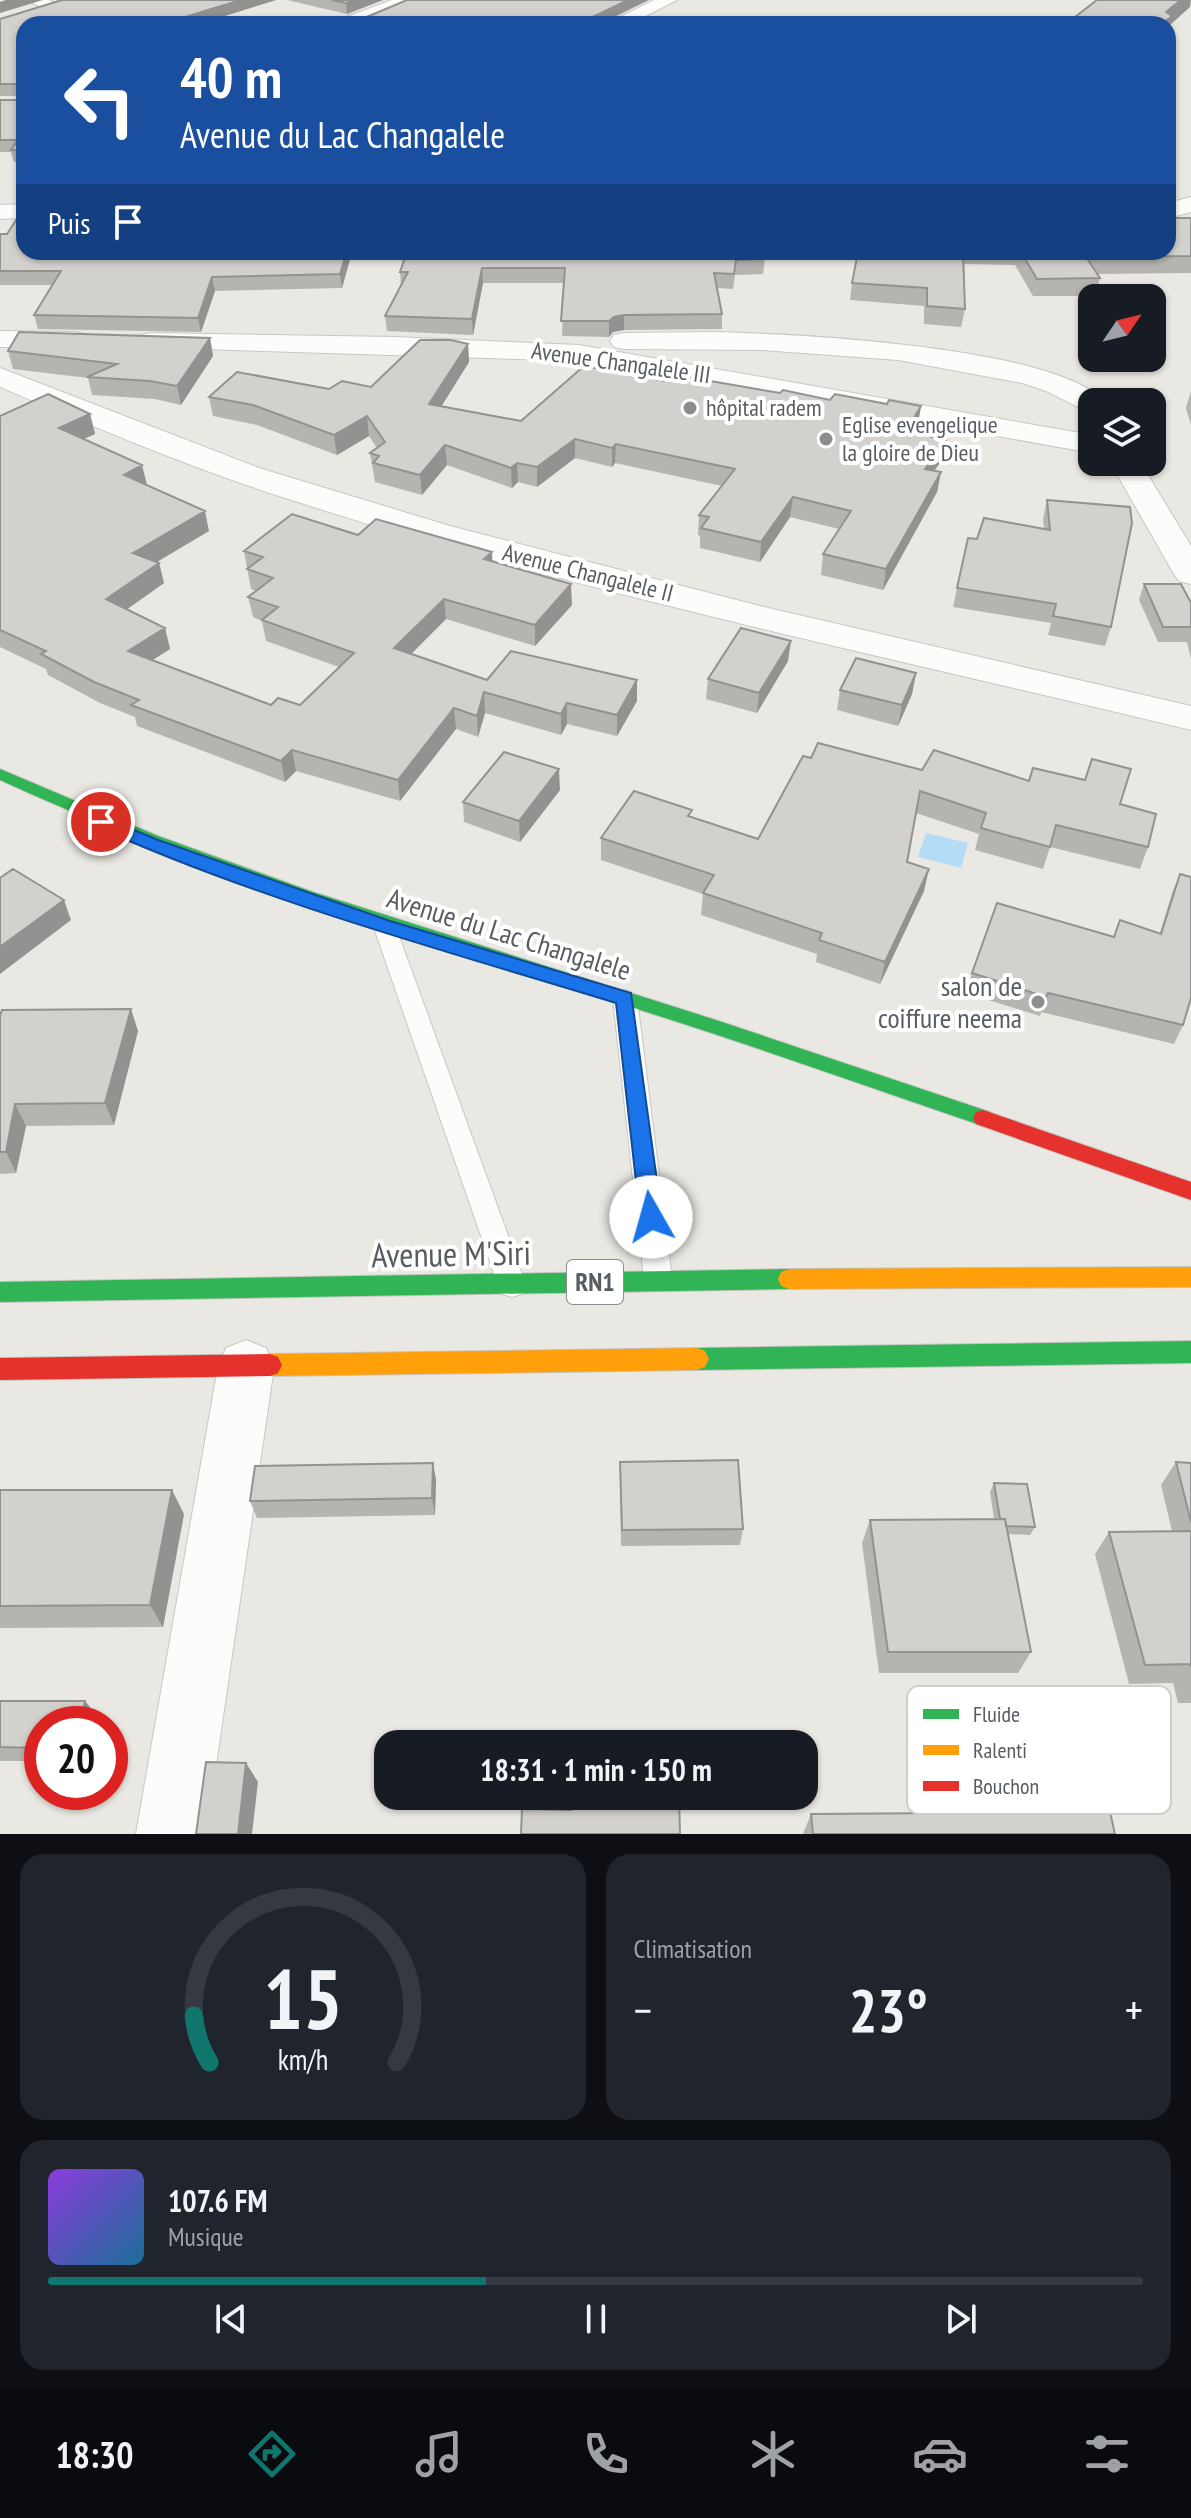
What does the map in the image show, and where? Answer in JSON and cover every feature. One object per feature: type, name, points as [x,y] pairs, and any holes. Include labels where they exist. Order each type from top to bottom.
[{"type":"main road","name":"Avenue du Lac Changalele","points":[[0,774],[151,844],[384,925],[625,999],[1128,1167],[1191,1191]]},
{"type":"main road","name":"Avenue M'Siri","points":[[0,1292],[512,1285],[658,1279],[1191,1277]]},
{"type":"main road","points":[[0,1369],[1191,1352]]},
{"type":"street","points":[[36,7],[71,0]]},
{"type":"street","points":[[365,16],[409,0]]},
{"type":"street","points":[[633,16],[668,0]]},
{"type":"street","points":[[0,339],[95,341]]},
{"type":"street","points":[[579,353],[598,344],[619,341],[722,339],[821,342],[891,349],[1030,377],[1078,398]]},
{"type":"street","name":"Avenue Changalele III","points":[[126,341],[395,345],[579,353],[1078,442]]},
{"type":"street","name":"Avenue Changalele II","points":[[0,377],[220,465],[331,502],[519,557],[1191,718]]},
{"type":"street","points":[[1133,476],[1191,574]]},
{"type":"street","points":[[171,1834],[246,1367]]},
{"type":"lane","points":[[384,925],[512,1285]]},
{"type":"lane","points":[[625,999],[658,1279]]},
{"type":"water","points":[[926,833],[968,843],[961,868],[918,857]]},
{"type":"building","points":[[62,0],[241,0],[188,16],[16,16],[16,84],[0,84],[0,19]]},
{"type":"building","points":[[407,0],[628,0],[595,16],[369,16]]},
{"type":"building","points":[[1097,0],[1181,0],[1166,12],[1172,16],[1076,16]]},
{"type":"building","points":[[0,100],[16,100],[16,140],[0,140]]},
{"type":"building","points":[[1176,218],[1191,218],[1191,256],[1176,256]]},
{"type":"building","points":[[16,220],[16,260],[344,260],[340,274],[212,277],[198,318],[34,315],[61,271],[0,271],[0,234],[7,234]]},
{"type":"building","points":[[404,260],[736,260],[734,274],[714,273],[722,314],[624,315],[609,321],[561,321],[565,268],[482,268],[472,319],[385,316],[408,272],[400,272]]},
{"type":"building","points":[[856,260],[963,260],[965,309],[927,306],[927,288],[852,283]]},
{"type":"building","points":[[1026,260],[1088,260],[1100,278],[1037,279]]},
{"type":"building","points":[[19,332],[210,338],[177,386],[87,377],[117,364],[8,351]]},
{"type":"building","points":[[420,340],[451,340],[468,344],[429,404],[521,421],[584,366],[665,381],[670,374],[830,400],[835,394],[887,404],[889,400],[921,406],[906,431],[946,440],[925,469],[941,472],[886,569],[823,554],[851,511],[793,497],[761,542],[701,528],[709,517],[699,515],[735,469],[616,444],[612,448],[575,439],[537,467],[517,463],[511,468],[445,445],[420,475],[373,463],[379,456],[370,453],[385,442],[367,416],[334,435],[253,405],[209,397],[237,372],[329,389],[342,381],[371,387]]},
{"type":"building","points":[[48,394],[90,414],[59,428],[142,465],[124,475],[205,511],[133,553],[159,563],[106,599],[165,628],[128,651],[271,705],[278,698],[300,705],[354,653],[262,620],[278,607],[248,597],[273,578],[247,569],[263,557],[244,551],[292,514],[358,535],[376,519],[492,552],[484,559],[571,584],[535,625],[444,599],[394,648],[487,680],[511,651],[637,680],[617,715],[567,703],[561,714],[484,692],[477,716],[454,708],[398,780],[292,750],[281,761],[131,705],[139,700],[94,682],[41,654],[46,651],[0,630],[0,416]]},
{"type":"building","points":[[1047,500],[1130,507],[1132,523],[1111,627],[1053,616],[1056,604],[957,588],[968,538],[977,539],[984,518],[1050,530]]},
{"type":"building","points":[[1144,584],[1181,584],[1191,603],[1191,627],[1163,627]]},
{"type":"building","points":[[741,628],[791,641],[759,693],[708,679]]},
{"type":"building","points":[[856,658],[916,673],[902,705],[840,690]]},
{"type":"building","points":[[818,743],[922,770],[934,750],[1029,781],[1033,768],[1085,780],[1092,759],[1131,769],[1120,804],[1156,814],[1148,847],[1056,825],[1050,847],[981,828],[986,813],[920,791],[907,862],[929,869],[885,962],[819,940],[822,933],[703,893],[714,875],[601,838],[634,791],[692,810],[688,816],[758,839],[803,756],[811,758]]},
{"type":"building","points":[[504,752],[559,769],[519,821],[463,802]]},
{"type":"building","points":[[13,869],[64,900],[0,947],[0,878]]},
{"type":"building","points":[[1180,874],[1191,877],[1191,998],[1183,1025],[1048,993],[1046,997],[972,973],[997,903],[1114,937],[1120,920],[1161,934]]},
{"type":"building","points":[[131,1009],[105,1103],[15,1104],[6,1152],[0,1152],[2,1010]]},
{"type":"building","points":[[738,1460],[743,1529],[622,1530],[620,1462]]},
{"type":"building","points":[[1176,1462],[1191,1463],[1191,1522]]},
{"type":"building","points":[[433,1463],[432,1498],[250,1501],[255,1466]]},
{"type":"building","points":[[994,1483],[1027,1484],[1035,1527],[1006,1526],[1005,1519],[1000,1519]]},
{"type":"building","points":[[0,1490],[172,1490],[150,1605],[0,1606]]},
{"type":"building","points":[[1005,1519],[1031,1652],[888,1652],[870,1520]]},
{"type":"building","points":[[1191,1531],[1191,1667],[1190,1664],[1145,1665],[1109,1532]]},
{"type":"building","points":[[0,1701],[85,1701],[84,1706],[24,1706],[24,1748],[0,1747]]},
{"type":"building","points":[[206,1762],[246,1763],[238,1834],[196,1834]]},
{"type":"building","points":[[522,1810],[679,1810],[680,1834],[521,1834]]},
{"type":"building","points":[[811,1814],[1110,1814],[1115,1834],[813,1834]]},
{"type":"traffic: fast","points":[[0,774],[152,840],[306,896],[712,1026],[983,1118]]},
{"type":"traffic: fast","points":[[0,1292],[789,1279]]},
{"type":"traffic: fast","points":[[697,1359],[1191,1352]]},
{"type":"traffic: slow","points":[[789,1279],[1191,1277]]},
{"type":"traffic: slow","points":[[270,1365],[697,1359]]},
{"type":"traffic: jam","points":[[983,1118],[1191,1191]]},
{"type":"traffic: jam","points":[[0,1369],[270,1365]]},
{"type":"place","name":"hôpital radem","points":[[690,408]]},
{"type":"place","name":"Eglise evengelique la gloire de Dieu","points":[[826,439]]},
{"type":"place","name":"salon de coiffure neema","points":[[1038,1002]]},
{"type":"route","points":[[101,822],[151,844],[384,925],[625,999],[651,1217]]}]
